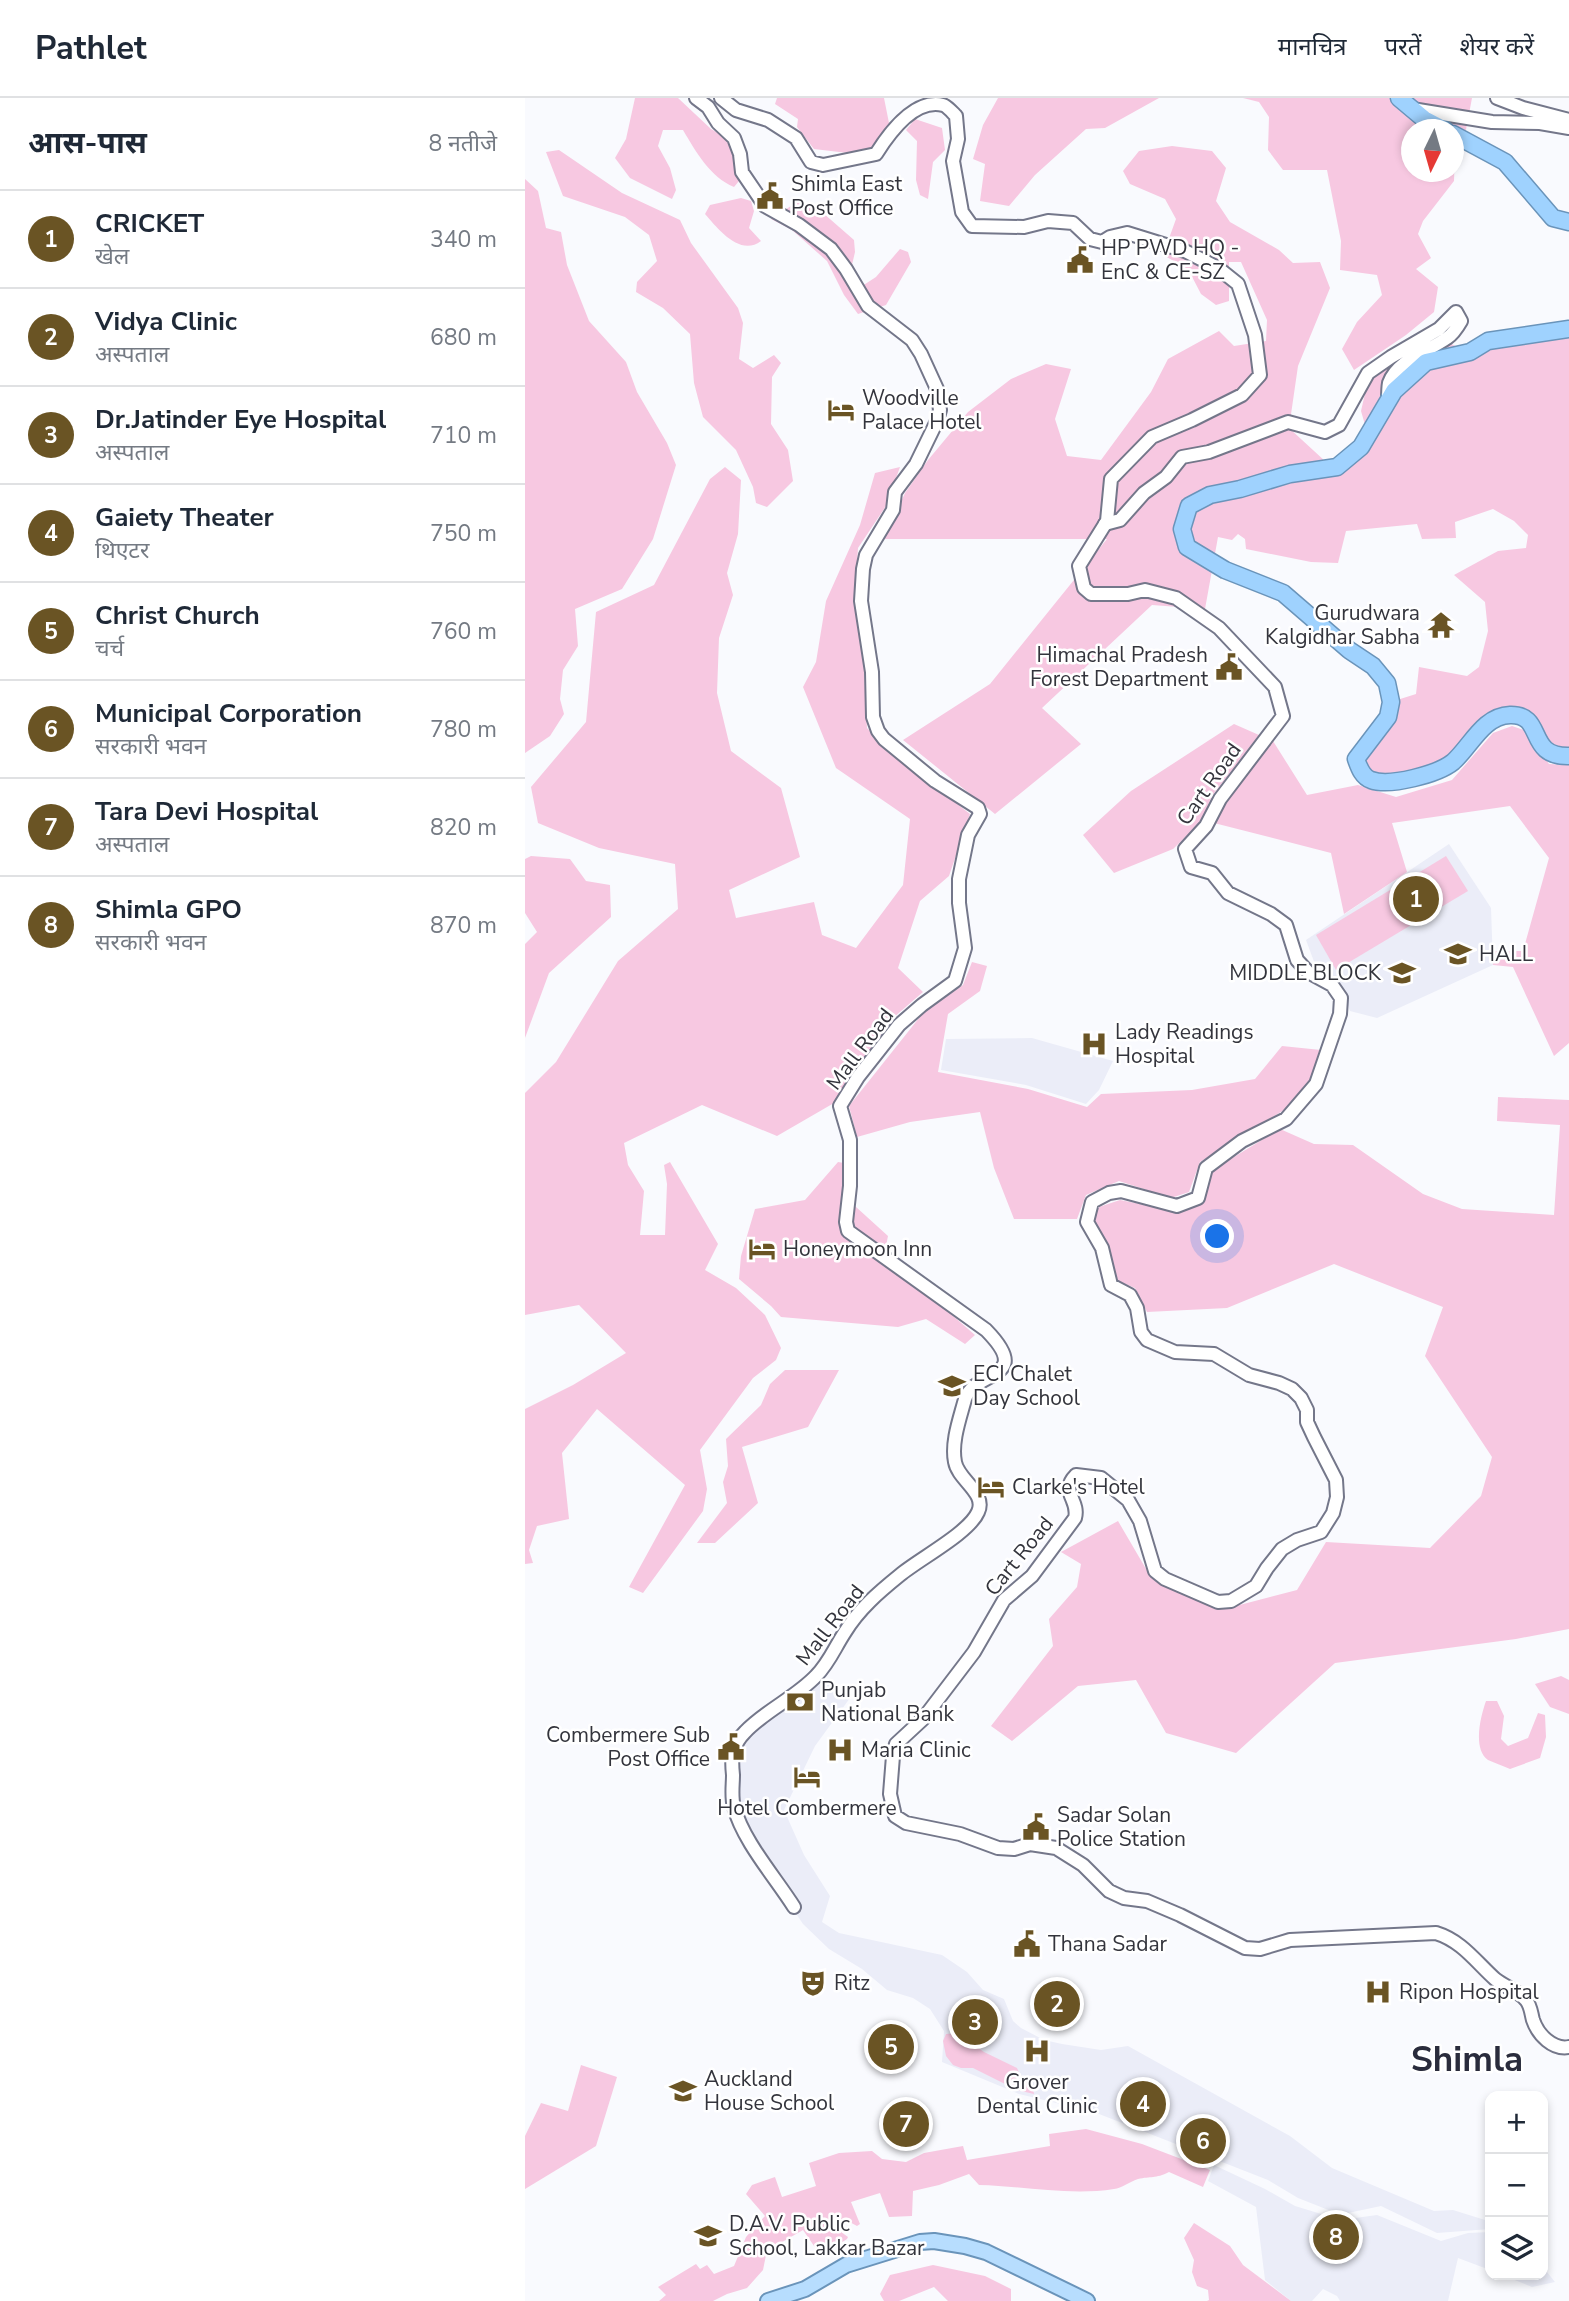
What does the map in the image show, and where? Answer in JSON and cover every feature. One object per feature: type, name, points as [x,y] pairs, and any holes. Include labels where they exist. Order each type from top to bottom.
[{"type":"highway","points":[[1399,98],[1424,119]]},
{"type":"highway","points":[[1464,139],[1505,162],[1553,218],[1569,222]]},
{"type":"highway","points":[[1569,329],[1489,341],[1470,352],[1426,362],[1394,391],[1361,447],[1337,467],[1290,474],[1210,495],[1189,506],[1182,529],[1187,547],[1225,570],[1283,593],[1349,650],[1373,666],[1387,683],[1391,702],[1388,717],[1356,759],[1360,771],[1369,780],[1383,782],[1437,772],[1453,761],[1489,723],[1506,715],[1522,715],[1531,722],[1544,750],[1559,756],[1569,756]]},
{"type":"main road","name":"Mall Road","points":[[696,98],[708,107],[718,123],[733,138],[740,154],[742,173],[765,206],[799,225],[831,249],[867,306],[912,340],[937,388],[940,410],[937,421],[916,464],[895,492],[893,510],[866,555],[860,601],[870,655],[873,717],[878,731],[935,781],[978,808],[980,814],[968,835],[959,879],[959,903],[965,947],[955,981],[922,1004],[899,1025],[858,1077],[840,1106],[850,1140],[850,1186],[846,1222],[848,1231],[986,1330],[1000,1344],[1005,1354],[997,1375],[968,1392],[959,1420],[955,1464],[980,1499],[980,1510],[974,1519],[949,1541],[917,1561],[874,1595],[846,1630],[824,1668],[811,1681],[756,1721],[735,1743],[731,1758],[733,1806],[746,1836],[794,1906]]},
{"type":"main road","name":"Cart Road","points":[[721,98],[736,110],[768,120],[796,138],[811,162],[823,165],[876,154],[892,129],[907,113],[929,103],[944,105],[956,116],[958,139],[953,161],[962,212],[972,226],[1024,228],[1048,221],[1073,223],[1090,239],[1101,242],[1127,233],[1185,251],[1218,268],[1238,284],[1255,335],[1260,375],[1242,395],[1152,437],[1111,480],[1105,524],[1079,566],[1084,588],[1091,594],[1128,594],[1145,590],[1176,598],[1219,628],[1275,687],[1283,716],[1220,799],[1206,826],[1185,849],[1191,867],[1212,873],[1228,893],[1271,914],[1286,925],[1297,960],[1308,972],[1332,985],[1341,998],[1341,1014],[1316,1084],[1286,1119],[1242,1141],[1206,1168],[1198,1198],[1177,1206],[1121,1191],[1109,1193],[1092,1202],[1087,1222],[1102,1248],[1111,1286],[1130,1295],[1137,1308],[1141,1332],[1147,1340],[1175,1352],[1214,1354],[1249,1375],[1279,1382],[1301,1398],[1307,1410],[1307,1422],[1336,1480],[1337,1497],[1333,1513],[1321,1532],[1297,1540],[1282,1549],[1266,1568],[1256,1586],[1231,1601],[1218,1602],[1165,1579],[1155,1571],[1140,1521],[1128,1500],[1101,1478],[1076,1475],[1070,1481],[1068,1489],[1077,1511],[1075,1518],[1032,1576],[1005,1601],[974,1652],[923,1719],[896,1744],[890,1794],[895,1815],[906,1823],[969,1836],[998,1848],[1014,1849],[1030,1844],[1056,1848],[1083,1865],[1109,1891],[1125,1898],[1147,1901],[1245,1948],[1260,1949],[1290,1940],[1436,1933],[1446,1936],[1455,1940],[1495,1978],[1524,1997],[1530,2005],[1534,2023],[1548,2041],[1556,2046],[1569,2048]]},
{"type":"main road","points":[[1497,98],[1569,120]]},
{"type":"main road","points":[[1412,109],[1492,122],[1540,123],[1569,128]]},
{"type":"main road","name":"Cart Road","points":[[1105,524],[1120,520],[1144,493],[1166,477],[1182,457],[1209,452],[1288,422],[1325,432],[1339,425],[1368,373],[1440,329],[1456,312],[1461,321],[1454,332],[1445,340],[1423,350],[1389,382],[1388,401]]},
{"type":"main road","points":[[768,2301],[806,2289],[846,2265],[920,2242],[934,2241],[986,2252],[1087,2301]]},
{"type":"shaded area","points":[[635,98],[678,98],[711,129],[727,138],[735,154],[739,181],[734,187],[725,183],[711,170],[683,130],[663,130],[658,146],[670,168],[676,190],[672,199],[630,178],[615,158],[626,139]]},
{"type":"shaded area","points":[[777,98],[884,98],[890,128],[883,150],[856,154],[814,149],[797,127],[798,119],[775,104]]},
{"type":"shaded area","points":[[998,98],[1159,98],[1105,128],[1086,129],[1035,175],[1009,206],[980,201],[985,164],[973,159],[983,125]]},
{"type":"shaded area","points":[[1243,98],[1389,98],[1415,119],[1401,119],[1401,182],[1453,182],[1423,221],[1418,234],[1431,258],[1416,269],[1438,287],[1434,312],[1406,335],[1354,370],[1342,349],[1357,322],[1382,295],[1377,275],[1340,270],[1341,241],[1327,170],[1283,170],[1268,150],[1269,117],[1259,102]]},
{"type":"shaded area","points":[[1402,98],[1472,98],[1465,135],[1464,119],[1438,119]]},
{"type":"shaded area","points":[[915,119],[942,128],[945,150],[933,162],[928,199],[920,195],[916,180],[917,141],[906,130]]},
{"type":"shaded area","points":[[1172,146],[1212,151],[1226,168],[1216,201],[1230,222],[1279,250],[1293,263],[1320,262],[1330,288],[1298,366],[1289,428],[1338,473],[1370,442],[1361,411],[1369,376],[1438,337],[1471,354],[1489,343],[1569,331],[1569,753],[1560,753],[1537,732],[1505,713],[1451,759],[1404,776],[1369,776],[1360,758],[1397,700],[1416,694],[1419,667],[1467,676],[1479,667],[1488,631],[1485,602],[1454,575],[1498,551],[1526,548],[1528,535],[1514,521],[1493,509],[1455,522],[1456,538],[1422,539],[1417,524],[1346,531],[1338,563],[1311,562],[1246,549],[1245,539],[1238,534],[1232,540],[1218,537],[1205,609],[1152,605],[1042,708],[1081,744],[995,814],[903,740],[990,684],[1107,539],[884,539],[905,493],[928,460],[968,412],[1011,379],[1046,364],[1071,369],[1055,419],[1067,456],[1101,460],[1151,392],[1168,359],[1219,331],[1234,346],[1266,341],[1267,320],[1241,262],[1229,262],[1229,301],[1216,305],[1201,294],[1188,269],[1163,255],[1176,219],[1165,199],[1130,184],[1123,171],[1139,151]]},
{"type":"shaded area","points":[[559,150],[622,193],[680,220],[691,243],[738,308],[743,323],[739,359],[753,368],[774,355],[781,363],[772,377],[771,424],[788,450],[793,481],[767,507],[756,503],[753,487],[736,450],[703,417],[694,383],[690,334],[663,308],[636,292],[637,282],[657,261],[649,235],[625,217],[563,196],[546,152]]},
{"type":"shaded area","points":[[525,179],[538,191],[546,228],[561,232],[567,265],[589,321],[626,362],[637,392],[667,443],[676,465],[653,539],[622,589],[575,609],[578,646],[563,670],[560,699],[564,714],[550,736],[525,753]]},
{"type":"shaded area","points":[[741,198],[751,201],[754,211],[749,228],[761,241],[753,245],[745,246],[730,239],[705,214],[710,205]]},
{"type":"shaded area","points":[[797,202],[815,206],[854,240],[855,252],[848,282],[853,292],[876,277],[900,249],[908,252],[911,262],[886,305],[858,314],[844,295],[827,261],[792,230],[771,219]]},
{"type":"shaded area","points":[[725,467],[741,480],[738,534],[727,573],[733,595],[719,638],[717,693],[731,751],[781,788],[800,857],[729,890],[736,918],[814,902],[822,935],[856,948],[903,885],[910,819],[836,768],[803,687],[816,662],[826,601],[860,525],[875,473],[900,467],[886,506],[858,548],[855,589],[863,650],[867,728],[891,752],[970,814],[949,876],[920,901],[898,968],[923,992],[893,1018],[834,1103],[777,1136],[702,1105],[624,1143],[628,1165],[644,1191],[640,1235],[665,1235],[667,1184],[664,1165],[670,1162],[718,1244],[705,1270],[736,1288],[765,1315],[781,1348],[776,1360],[753,1378],[700,1450],[707,1489],[703,1511],[643,1593],[629,1587],[685,1485],[597,1409],[562,1453],[569,1519],[537,1526],[529,1550],[533,1563],[525,1564],[525,1409],[573,1385],[626,1353],[579,1305],[525,1315],[525,1093],[556,1062],[618,961],[678,909],[675,864],[599,848],[538,823],[531,787],[586,722],[596,612],[654,585],[710,479]]},
{"type":"shaded area","points":[[1234,724],[1259,735],[1212,796],[1200,823],[1173,849],[1114,873],[1083,835],[1131,791]]},
{"type":"shaded area","points":[[1512,726],[1527,731],[1549,764],[1569,765],[1569,1043],[1554,1056],[1513,967],[1493,965],[1492,951],[1523,951],[1549,858],[1510,806],[1392,823],[1407,872],[1344,914],[1331,853],[1214,823],[1226,801],[1273,741],[1307,795],[1358,785],[1396,797],[1452,780],[1493,733]]},
{"type":"shaded area","points":[[1449,844],[1491,908],[1493,965],[1377,1018],[1350,1011],[1342,988],[1316,967],[1306,940]]},
{"type":"shaded area","points":[[531,856],[570,859],[586,881],[610,885],[611,917],[549,973],[525,1038],[525,944],[537,932],[525,913],[525,859]]},
{"type":"shaded area","points":[[1446,856],[1468,891],[1336,970],[1316,935]]},
{"type":"shaded area","points":[[972,962],[987,966],[980,991],[948,1014],[938,1072],[1028,1089],[1087,1107],[1101,1094],[1192,1090],[1255,1079],[1282,1046],[1321,1050],[1312,1077],[1284,1110],[1200,1162],[1189,1192],[1171,1198],[1119,1181],[1086,1195],[1077,1219],[1014,1219],[994,1168],[980,1112],[910,1122],[857,1137],[849,1106],[923,1013],[963,985]]},
{"type":"shaded area","points":[[1032,1038],[1113,1061],[1099,1090],[1086,1104],[1026,1085],[941,1070],[946,1039]]},
{"type":"shaded area","points":[[1498,1097],[1569,1100],[1569,1629],[1516,1639],[1335,1663],[1236,1753],[1166,1733],[1136,1680],[1078,1686],[1012,1741],[991,1726],[1053,1646],[1049,1619],[1077,1587],[1081,1564],[1061,1552],[1118,1521],[1149,1574],[1214,1606],[1232,1607],[1297,1590],[1326,1542],[1430,1548],[1481,1496],[1492,1457],[1425,1356],[1443,1307],[1334,1264],[1227,1308],[1147,1312],[1135,1288],[1118,1281],[1108,1246],[1092,1220],[1099,1207],[1120,1200],[1176,1211],[1201,1202],[1211,1171],[1280,1129],[1314,1144],[1353,1145],[1423,1194],[1462,1209],[1554,1215],[1560,1125],[1497,1121]]},
{"type":"shaded area","points":[[838,1162],[844,1163],[845,1197],[888,1236],[883,1261],[975,1335],[965,1344],[926,1319],[898,1327],[781,1317],[739,1279],[741,1256],[755,1209],[805,1200]]},
{"type":"shaded area","points":[[785,1370],[839,1370],[808,1427],[742,1447],[758,1503],[715,1543],[697,1543],[727,1503],[723,1482],[728,1466],[726,1439],[761,1405],[770,1384]]},
{"type":"shaded area","points":[[811,1671],[850,1698],[815,1746],[784,1810],[804,1855],[830,1896],[822,1922],[839,1933],[942,1955],[967,1972],[983,1990],[1004,1999],[1013,2021],[1044,2040],[1101,2050],[1128,2046],[1290,2136],[1332,2168],[1434,2211],[1453,2210],[1485,2220],[1485,2229],[1437,2233],[1381,2206],[1343,2214],[1331,2211],[1298,2198],[1268,2180],[1094,2112],[1019,2094],[942,2062],[944,2031],[930,2009],[913,1998],[887,1990],[862,1969],[829,1949],[803,1924],[735,1822],[728,1755],[730,1738]]},
{"type":"shaded area","points":[[1561,1676],[1569,1680],[1569,1714],[1550,1707],[1535,1684]]},
{"type":"shaded area","points":[[1486,1701],[1497,1701],[1504,1716],[1501,1739],[1508,1746],[1528,1738],[1538,1713],[1545,1715],[1546,1737],[1540,1758],[1510,1769],[1488,1760],[1483,1755],[1479,1732]]},
{"type":"shaded area","points":[[957,2033],[984,2052],[1017,2068],[1021,2077],[1031,2080],[1034,2094],[1017,2090],[973,2068],[953,2065],[946,2056],[943,2041],[946,2034]]},
{"type":"shaded area","points":[[581,2065],[617,2077],[596,2146],[525,2189],[525,2136],[541,2103],[568,2111]]},
{"type":"shaded area","points":[[1086,2129],[1142,2144],[1210,2170],[1203,2187],[1169,2172],[1138,2179],[1117,2188],[1097,2191],[979,2185],[969,2174],[913,2191],[912,2216],[889,2217],[880,2193],[851,2202],[860,2224],[857,2226],[844,2219],[837,2229],[848,2237],[847,2239],[821,2256],[803,2230],[777,2245],[768,2245],[763,2270],[747,2288],[713,2301],[659,2301],[666,2295],[658,2287],[696,2264],[700,2269],[707,2265],[714,2274],[734,2266],[746,2237],[765,2216],[746,2194],[752,2185],[775,2177],[782,2197],[816,2186],[809,2163],[839,2153],[872,2151],[882,2159],[906,2162],[924,2153],[963,2146],[967,2160],[1050,2146],[1049,2134]]},
{"type":"shaded area","points":[[1214,2165],[1295,2206],[1341,2220],[1377,2215],[1441,2241],[1468,2233],[1485,2232],[1485,2268],[1458,2258],[1448,2301],[1340,2301],[1337,2296],[1323,2289],[1312,2301],[1291,2301],[1265,2280],[1256,2207],[1208,2181]]},
{"type":"shaded area","points":[[1194,2223],[1230,2246],[1243,2265],[1291,2301],[1207,2301],[1208,2290],[1197,2286],[1192,2272],[1194,2260],[1184,2238]]},
{"type":"shaded area","points":[[933,2265],[985,2276],[1011,2289],[1011,2301],[948,2301],[934,2287],[899,2301],[884,2301],[880,2294],[890,2275]]},
{"type":"shaded area","points":[[1548,2273],[1555,2282],[1532,2287],[1514,2280],[1548,2280]]},
{"type":"place","name":"Shimla East Post Office","points":[[770,196]]},
{"type":"place","name":"HP PWD HQ - EnC & CE-SZ","points":[[1080,260]]},
{"type":"place","name":"Woodville Palace Hotel","points":[[841,410]]},
{"type":"place","name":"Gurudwara Kalgidhar Sabha","points":[[1441,625]]},
{"type":"place","name":"Himachal Pradesh Forest Department","points":[[1229,667]]},
{"type":"place","name":"CRICKET","points":[[1416,899]]},
{"type":"place","name":"HALL","points":[[1458,954]]},
{"type":"place","name":"MIDDLE BLOCK","points":[[1402,973]]},
{"type":"place","name":"Lady Readings Hospital","points":[[1094,1044]]},
{"type":"place","name":"Honeymoon Inn","points":[[762,1249]]},
{"type":"place","name":"ECI Chalet Day School","points":[[952,1386]]},
{"type":"place","name":"Clarke's Hotel","points":[[991,1487]]},
{"type":"place","name":"Punjab National Bank","points":[[800,1702]]},
{"type":"place","name":"Combermere Sub Post Office","points":[[731,1747]]},
{"type":"place","name":"Maria Clinic","points":[[840,1750]]},
{"type":"place","name":"Hotel Combermere","points":[[807,1777]]},
{"type":"place","name":"Sadar Solan Police Station","points":[[1036,1827]]},
{"type":"place","name":"Thana Sadar","points":[[1027,1944]]},
{"type":"place","name":"Ritz","points":[[813,1983]]},
{"type":"place","name":"Ripon Hospital","points":[[1378,1992]]},
{"type":"place","name":"Vidya Clinic","points":[[1057,2004]]},
{"type":"place","name":"Dr.Jatinder Eye Hospital","points":[[975,2022]]},
{"type":"place","name":"Christ Church","points":[[891,2047]]},
{"type":"place","name":"Grover Dental Clinic","points":[[1037,2051]]},
{"type":"place","name":"Auckland House School","points":[[683,2091]]},
{"type":"place","name":"Gaiety Theater","points":[[1143,2104]]},
{"type":"place","name":"Tara Devi Hospital","points":[[906,2124]]},
{"type":"place","name":"Municipal Corporation","points":[[1203,2141]]},
{"type":"place","name":"D.A.V. Public School, Lakkar Bazar","points":[[708,2236]]},
{"type":"place","name":"Shimla GPO","points":[[1336,2237]]},
{"type":"district","name":"Shimla","points":[[1467,2059]]}]
